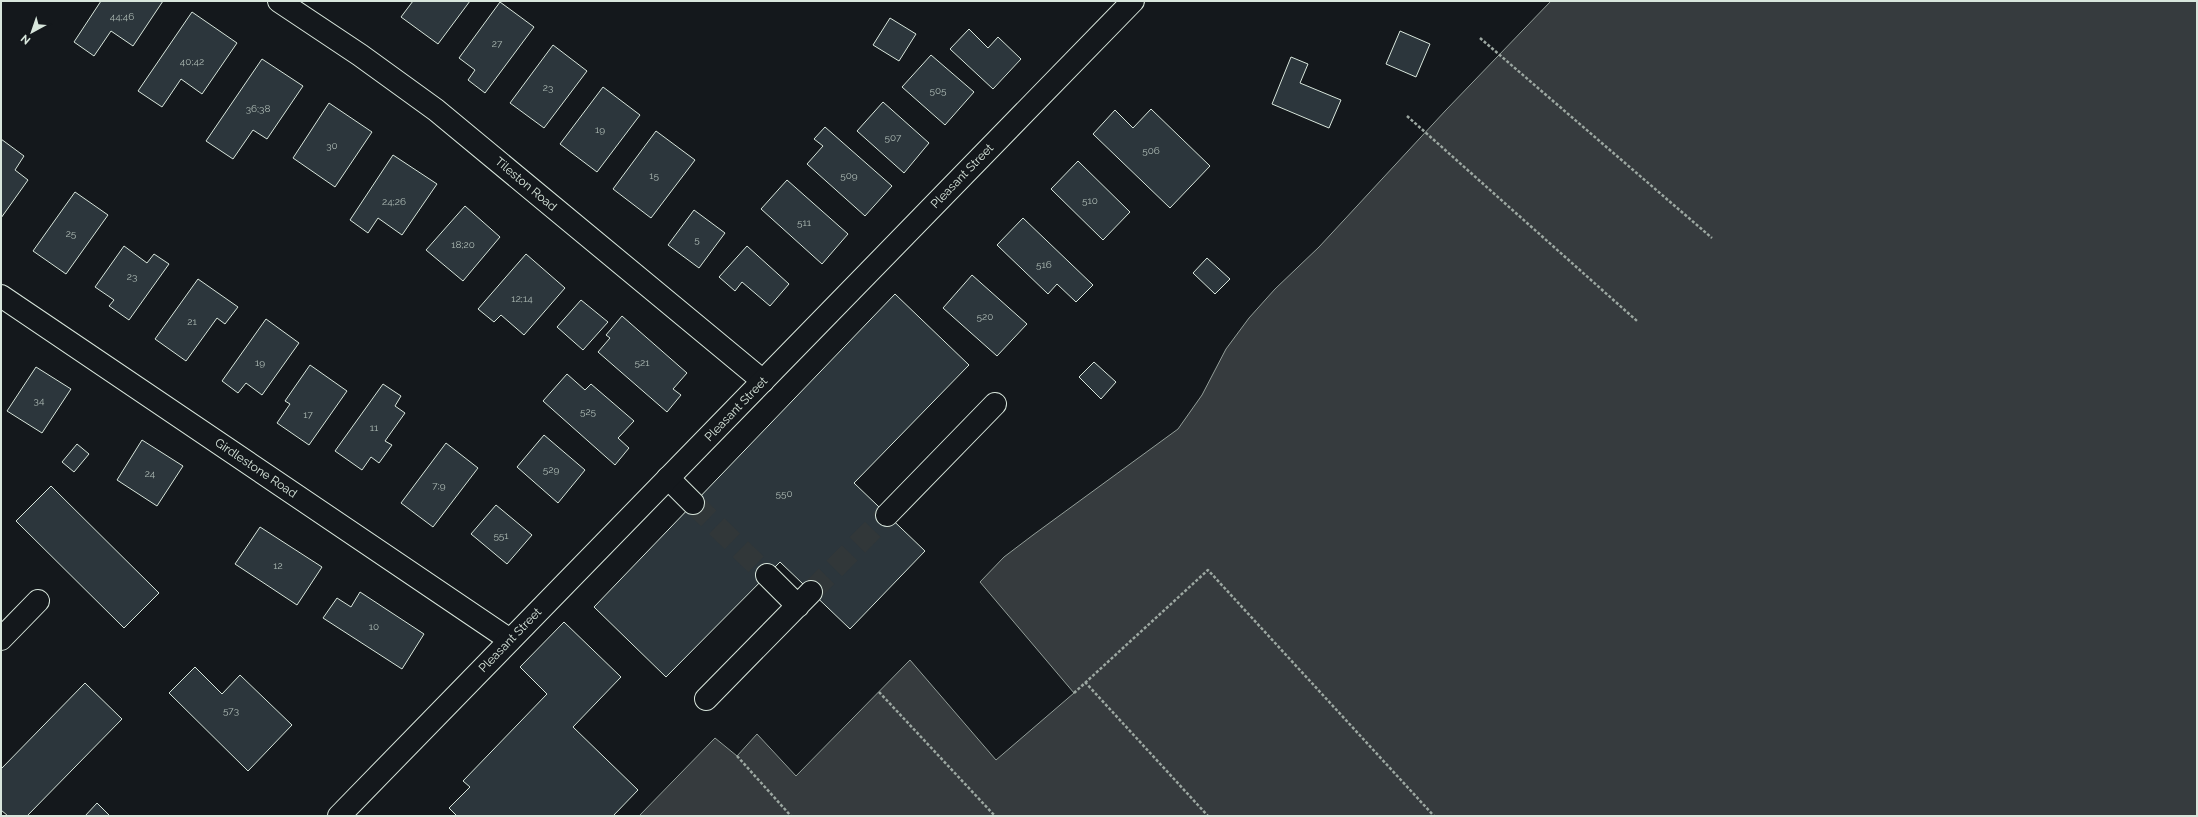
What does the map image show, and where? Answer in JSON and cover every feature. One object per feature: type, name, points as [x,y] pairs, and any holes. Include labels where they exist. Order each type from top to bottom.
[{"type":"street","name":"Tileston Road","points":[[279,1],[360,54],[436,110],[763,381]]},
{"type":"street","name":"Pleasant Street","points":[[339,816],[763,381],[1125,3]]},
{"type":"street","name":"Girdlestone Road","points":[[1,296],[510,640]]},
{"type":"street","points":[[886,515],[995,404]]},
{"type":"street","points":[[668,478],[693,504]]},
{"type":"street","points":[[706,699],[804,599],[767,575]]},
{"type":"street","points":[[1,639],[38,601]]},
{"type":"path","points":[[1480,38],[1712,238]]},
{"type":"path","points":[[1407,116],[1637,321]]},
{"type":"path","points":[[1074,693],[1208,570],[1434,816]]},
{"type":"path","points":[[1086,682],[1208,816]]},
{"type":"path","points":[[879,692],[995,816]]},
{"type":"path","points":[[737,756],[792,816]]},
{"type":"shaded area","points":[[1551,1],[2197,1],[2197,816],[639,816],[715,738],[737,756],[757,734],[796,776],[910,660],[996,760],[1074,693],[980,582],[1004,557],[1178,429],[1202,395],[1226,349],[1249,318],[1275,289],[1319,247],[1446,110]]},
{"type":"building","points":[[101,1],[163,1],[133,46],[111,31],[94,56],[74,42]]},
{"type":"building","points":[[413,1],[470,1],[438,44],[401,17]]},
{"type":"building","points":[[500,2],[534,27],[485,93],[468,80],[475,70],[459,58]]},
{"type":"building","points":[[192,12],[237,43],[202,94],[181,79],[162,107],[138,91]]},
{"type":"building","points":[[890,18],[916,34],[899,61],[873,45]]},
{"type":"building","points":[[969,29],[988,48],[998,37],[1021,59],[993,89],[950,49]]},
{"type":"building","points":[[1400,31],[1430,44],[1416,77],[1386,64]]},
{"type":"building","points":[[553,45],[587,71],[544,128],[510,103]]},
{"type":"building","points":[[931,55],[974,92],[945,125],[902,87]]},
{"type":"building","points":[[1291,57],[1308,64],[1300,83],[1341,100],[1329,128],[1272,104]]},
{"type":"building","points":[[262,59],[303,86],[267,139],[253,130],[233,159],[206,141]]},
{"type":"building","points":[[603,87],[640,115],[597,172],[560,144]]},
{"type":"building","points":[[883,102],[929,143],[904,173],[857,131]]},
{"type":"building","points":[[329,103],[372,132],[335,187],[293,158]]},
{"type":"building","points":[[1151,109],[1210,166],[1170,208],[1093,134],[1115,110],[1133,128]]},
{"type":"building","points":[[825,127],[892,186],[865,216],[807,164],[823,146],[814,139]]},
{"type":"building","points":[[656,131],[695,160],[651,218],[613,189]]},
{"type":"building","points":[[1,139],[24,156],[15,170],[28,180],[1,218]]},
{"type":"building","points":[[393,155],[437,184],[402,235],[378,218],[368,233],[350,220]]},
{"type":"building","points":[[1078,161],[1130,212],[1103,240],[1051,189]]},
{"type":"building","points":[[787,180],[848,234],[822,264],[761,209]]},
{"type":"building","points":[[75,192],[108,215],[66,274],[33,251]]},
{"type":"building","points":[[465,206],[500,237],[463,281],[426,250]]},
{"type":"building","points":[[694,210],[725,233],[699,268],[668,245]]},
{"type":"building","points":[[1023,218],[1093,285],[1076,302],[1057,284],[1048,294],[997,245]]},
{"type":"building","points":[[124,246],[147,263],[154,254],[169,264],[129,320],[109,306],[114,300],[95,287]]},
{"type":"building","points":[[747,246],[789,284],[770,306],[742,282],[735,291],[719,277]]},
{"type":"building","points":[[526,254],[565,288],[524,335],[501,315],[494,322],[478,309]]},
{"type":"building","points":[[1207,258],[1230,279],[1215,294],[1193,273]]},
{"type":"building","points":[[972,275],[1027,324],[997,356],[943,308]]},
{"type":"building","points":[[198,279],[238,307],[225,324],[217,318],[186,361],[155,339]]},
{"type":"building","points":[[895,294],[969,365],[854,483],[925,551],[850,629],[780,562],[666,677],[594,607]]},
{"type":"building","points":[[581,300],[608,322],[583,350],[557,327]]},
{"type":"building","points":[[622,316],[687,373],[673,389],[681,395],[667,412],[598,352],[610,338],[606,335]]},
{"type":"building","points":[[266,319],[299,343],[262,395],[246,383],[238,393],[222,381]]},
{"type":"building","points":[[1094,362],[1116,382],[1101,399],[1079,377]]},
{"type":"building","points":[[310,365],[347,391],[309,445],[277,423],[290,404],[285,401]]},
{"type":"building","points":[[36,367],[71,389],[42,433],[7,411]]},
{"type":"building","points":[[567,374],[585,390],[591,384],[634,421],[618,438],[629,448],[615,465],[543,401]]},
{"type":"building","points":[[383,384],[401,396],[395,406],[405,413],[385,441],[392,445],[379,463],[371,457],[362,470],[335,451]]},
{"type":"building","points":[[544,435],[585,470],[558,503],[517,467]]},
{"type":"building","points":[[142,440],[183,466],[157,506],[117,480]]},
{"type":"building","points":[[446,443],[478,468],[433,527],[401,503]]},
{"type":"building","points":[[77,444],[89,454],[74,472],[62,462]]},
{"type":"building","points":[[51,486],[159,593],[124,628],[16,521]]},
{"type":"building","points":[[496,505],[532,535],[507,564],[471,534]]},
{"type":"building","points":[[260,527],[322,567],[297,605],[235,564]]},
{"type":"building","points":[[360,592],[424,634],[402,669],[323,618],[337,598],[351,607]]},
{"type":"building","points":[[564,622],[621,677],[573,727],[638,790],[613,816],[457,816],[449,808],[470,787],[463,781],[547,694],[520,667]]},
{"type":"building","points":[[195,667],[222,694],[240,675],[292,725],[248,771],[169,693]]},
{"type":"building","points":[[85,683],[122,719],[27,816],[8,816],[1,810],[1,769]]},
{"type":"building","points":[[97,803],[110,816],[85,816]]},
{"type":"tunnel","points":[[693,503],[767,575]]},
{"type":"tunnel","points":[[811,592],[887,515]]}]
